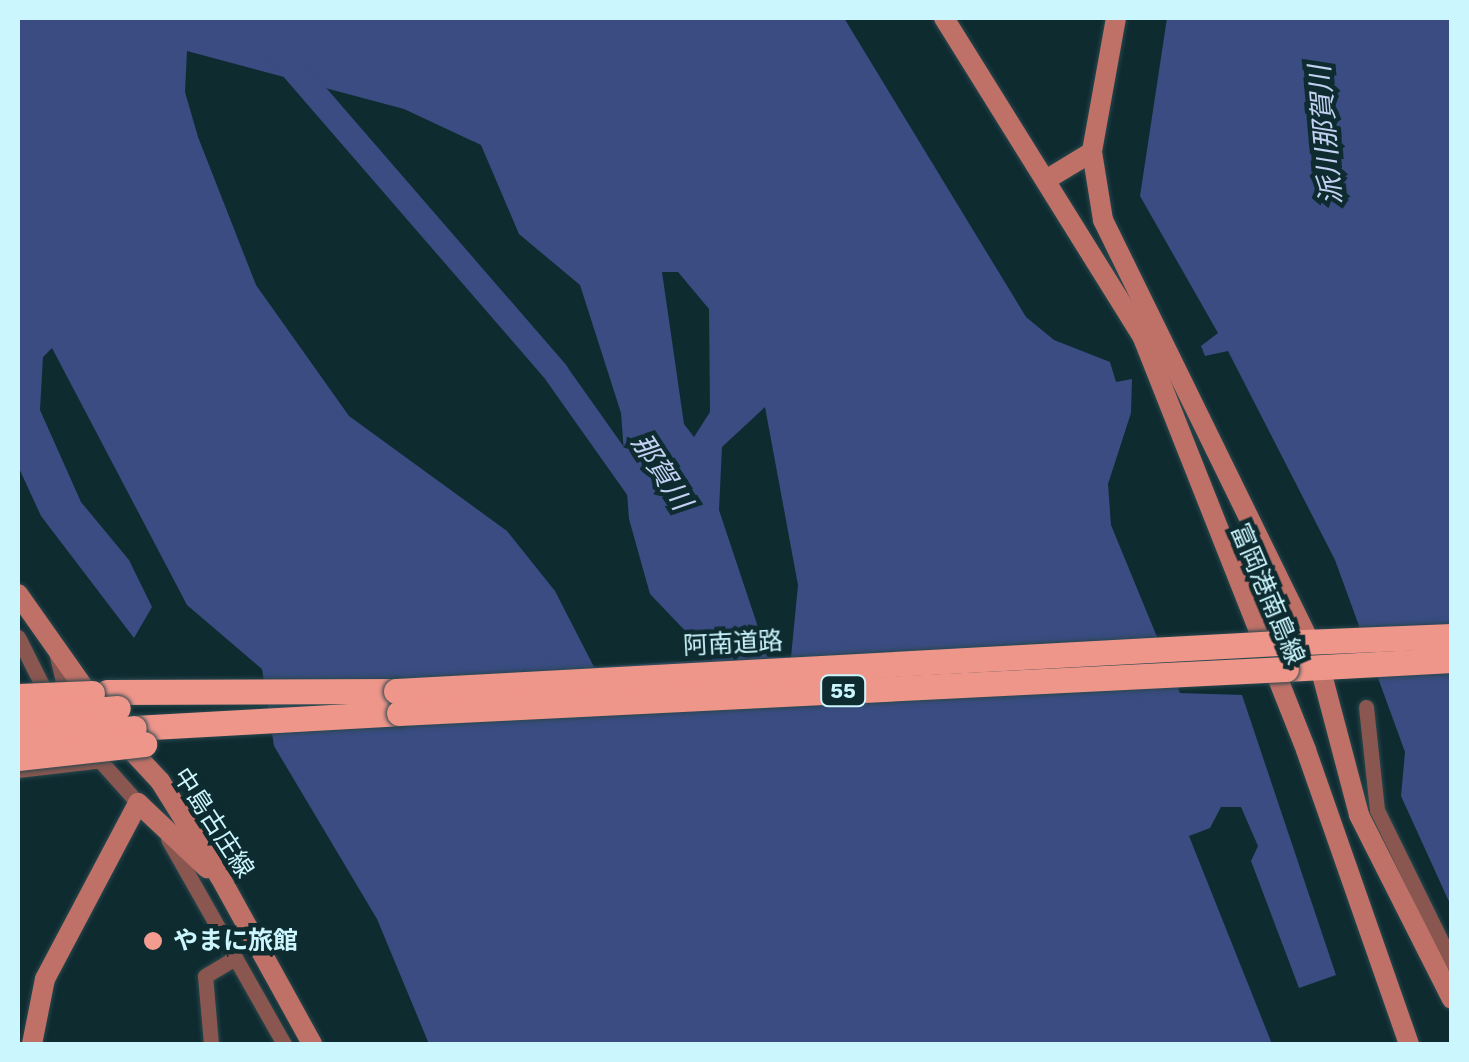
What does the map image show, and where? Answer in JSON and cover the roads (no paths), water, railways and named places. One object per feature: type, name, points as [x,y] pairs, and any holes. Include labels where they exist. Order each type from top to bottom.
[{"type":"highway","name":"阿南道路","points":[[18,737],[398,702],[1280,643],[1452,636]]},
{"type":"highway","name":"阿南道路","points":[[18,716],[1452,660]]},
{"type":"highway","name":"55","points":[[18,696],[398,702]]},
{"type":"highway","name":"55","points":[[18,758],[398,702]]},
{"type":"main road","name":"富岡港南島線","points":[[944,18],[1049,178],[1165,389],[1410,1044]]},
{"type":"main road","points":[[1116,18],[1092,152],[1121,260],[1310,642]]},
{"type":"main road","points":[[1049,178],[1092,152]]},
{"type":"main road","name":"中島古庄線","points":[[18,594],[220,877],[312,1044]]},
{"type":"main road","points":[[1320,667],[1359,815],[1452,1000]]},
{"type":"main road","points":[[32,1044],[45,979],[144,807],[220,877]]},
{"type":"street","points":[[18,637],[33,677],[144,807],[284,1044]]},
{"type":"street","points":[[55,646],[86,743]]},
{"type":"street","points":[[1366,707],[1377,810],[1452,963]]},
{"type":"street","points":[[18,770],[100,760]]},
{"type":"street","points":[[211,1044],[205,976],[235,958]]},
{"type":"water","points":[[18,18],[844,18],[1026,317],[1054,340],[1110,362],[1116,382],[1132,379],[1131,413],[1108,484],[1111,525],[1180,693],[1242,695],[1336,975],[1299,988],[1251,861],[1258,846],[1241,807],[1221,807],[1210,828],[1189,836],[1272,1044],[429,1044],[377,919],[274,746],[262,669],[187,605],[52,348],[43,357],[40,410],[81,502],[129,560],[152,607],[134,638],[41,516],[18,466]],"holes":[[[187,51],[404,109],[481,145],[519,234],[580,285],[621,413],[629,519],[650,594],[713,660],[594,667],[555,591],[507,531],[349,416],[256,285],[198,137],[185,92]],[[662,272],[678,272],[709,309],[710,412],[694,437],[684,424]],[[765,407],[798,585],[791,657],[768,657],[719,510],[722,447]]]},
{"type":"water","name":"派川那賀川","points":[[1167,18],[1451,18],[1451,906],[1401,796],[1405,752],[1335,560],[1228,351],[1205,356],[1201,346],[1218,333],[1140,196]]},
{"type":"waterway","name":"那賀川","points":[[249,18],[556,373],[643,496]]},
{"type":"place","name":"やまに旅館","points":[[153,941]]}]
